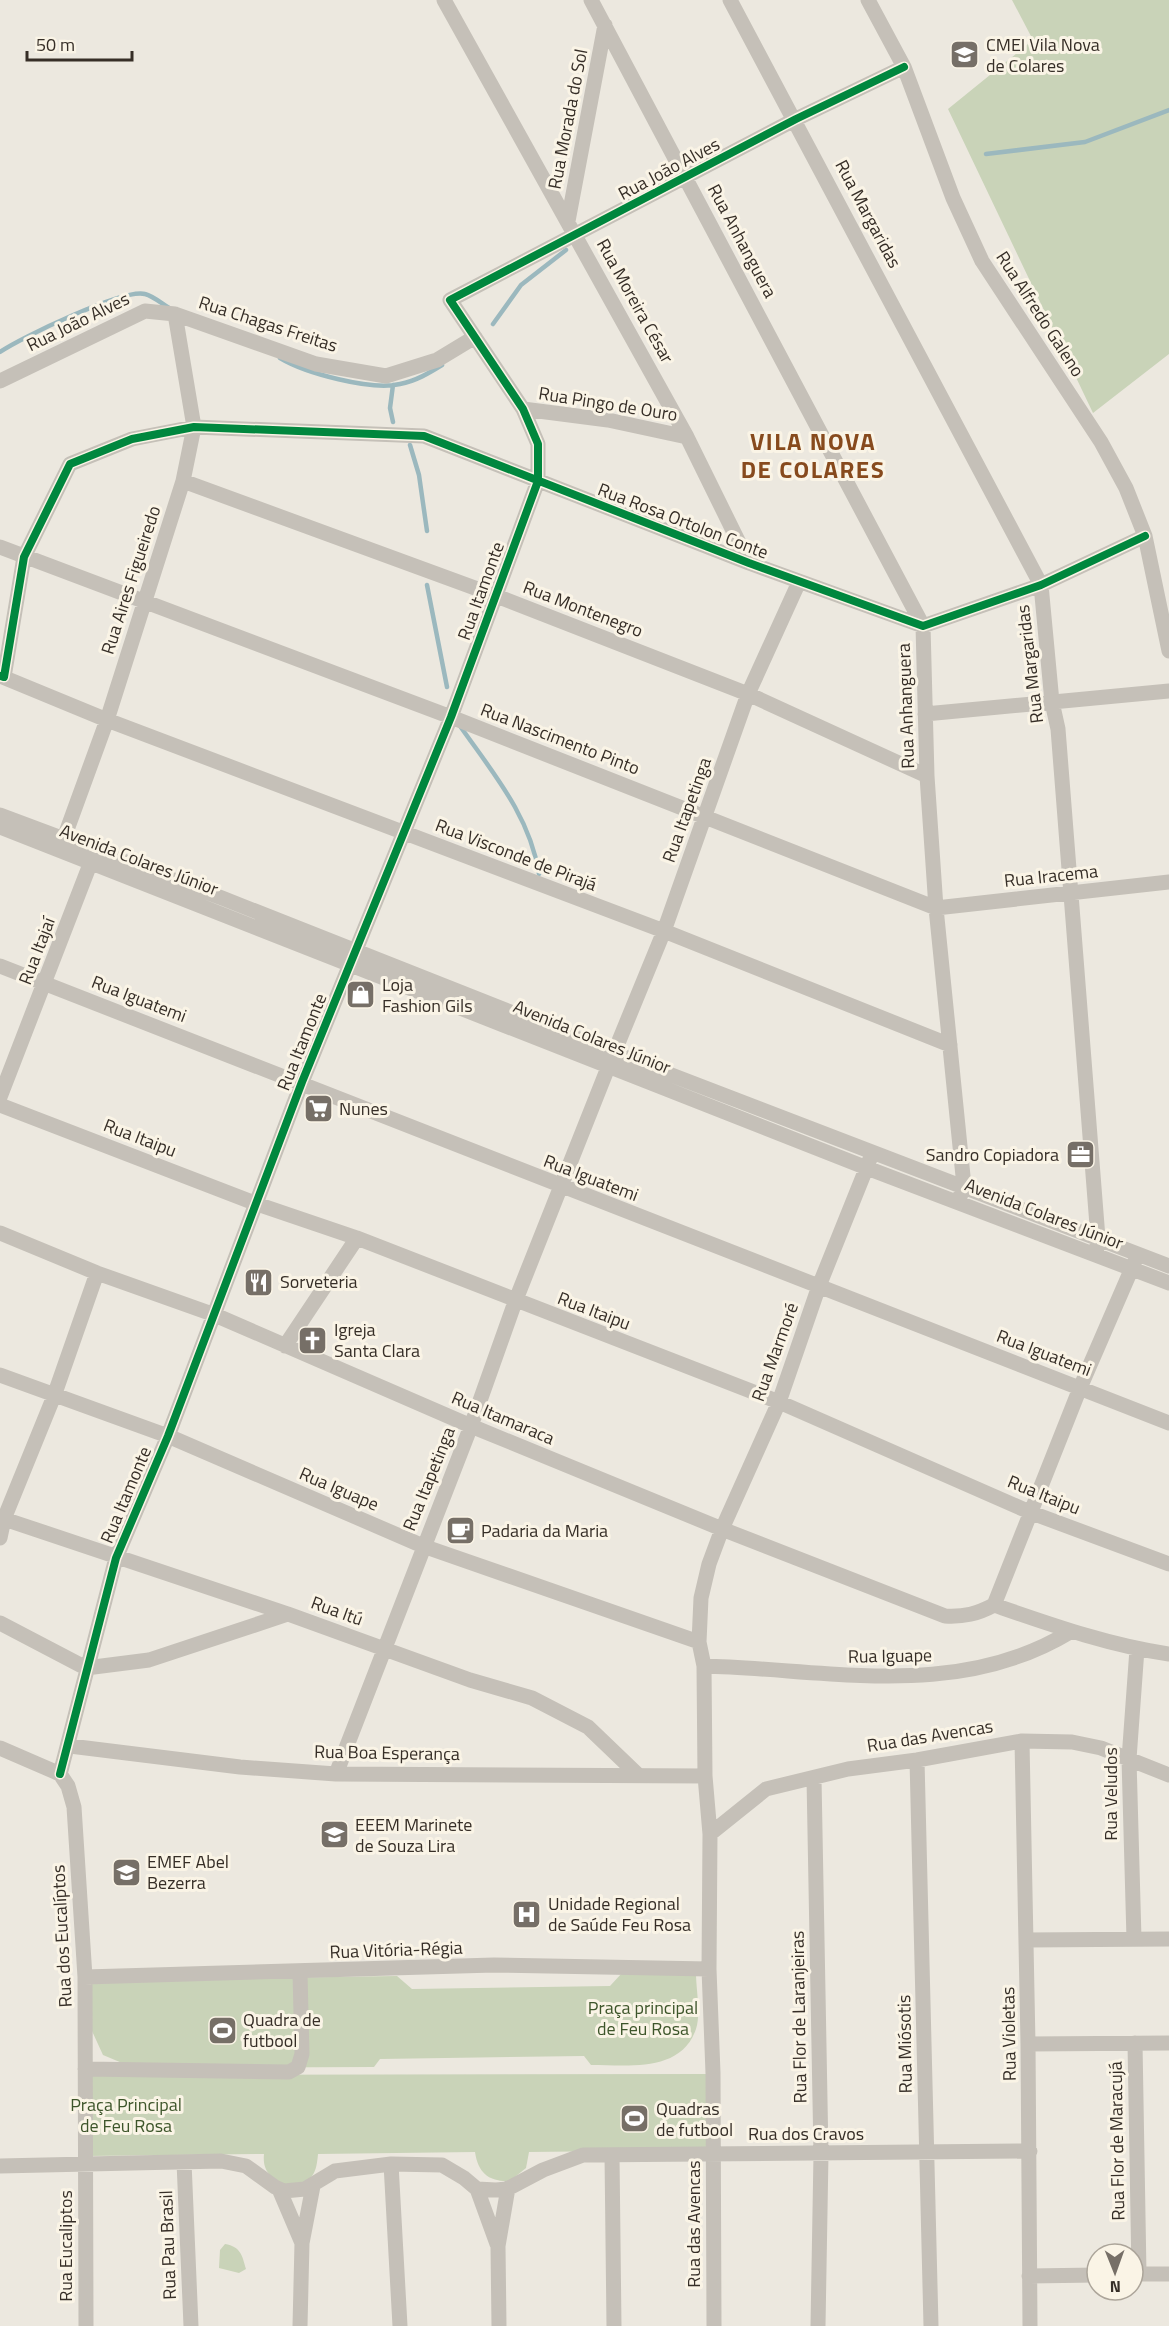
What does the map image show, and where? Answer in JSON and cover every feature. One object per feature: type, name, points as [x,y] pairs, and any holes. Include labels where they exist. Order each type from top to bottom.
[{"type":"street","name":"Rua Moreira César","points":[[444,0],[687,437],[749,563]]},
{"type":"street","name":"Rua Anhanguera","points":[[591,0],[922,626],[927,776],[936,908],[964,1186],[958,1202]]},
{"type":"street","name":"Rua Margaridas","points":[[730,0],[796,119],[1041,585],[1052,702],[1058,729],[1098,1238],[1096,1255]]},
{"type":"street","name":"Rua Alfredo Galeno","points":[[868,0],[904,67],[953,198],[982,261],[1039,352],[1101,442],[1126,488],[1145,536],[1169,651]]},
{"type":"street","name":"Rua Morada do Sol","points":[[568,221],[605,25]]},
{"type":"street","name":"Rua João Alves","points":[[475,336],[450,300],[796,119],[904,67]]},
{"type":"street","name":"Rua João Alves","points":[[0,381],[145,311],[175,314]]},
{"type":"street","name":"Rua Chagas Freitas","points":[[175,314],[316,364],[386,376],[437,360],[475,336]]},
{"type":"street","name":"Rua Aires Figueiredo","points":[[62,845],[107,720],[183,481],[194,427],[175,314]]},
{"type":"street","name":"Rua Itamonte","points":[[60,1774],[70,1746],[86,1668],[116,1558],[168,1436],[302,1082],[451,717],[494,595],[538,481],[538,444],[523,409],[475,336]]},
{"type":"street","name":"Rua Pingo de Ouro","points":[[523,409],[596,418],[687,437]]},
{"type":"street","name":"Rua Rosa Ortolon Conte","points":[[2,676],[24,557],[70,464],[132,439],[194,427],[424,436],[749,563],[922,626]]},
{"type":"street","name":"Rua Montenegro","points":[[183,481],[494,595],[748,694],[927,776]]},
{"type":"street","points":[[922,626],[1041,585],[1145,536]]},
{"type":"street","name":"Rua Nascimento Pinto","points":[[0,547],[451,717],[936,908]]},
{"type":"street","name":"Rua Itapetinga","points":[[336,1774],[471,1426],[515,1302],[664,931],[748,694],[799,582]]},
{"type":"street","name":"Rua Visconde de Pirajá","points":[[2,676],[107,720],[664,931],[950,1045]]},
{"type":"street","points":[[925,714],[1169,691]]},
{"type":"street","name":"Avenida Colares Júnior","points":[[0,815],[62,845],[611,1059],[867,1168],[1169,1283]]},
{"type":"street","name":"Avenida Colares Júnior","points":[[0,827],[62,845]]},
{"type":"street","name":"Rua Itajaí","points":[[0,1097],[93,857]]},
{"type":"street","name":"Rua Iracema","points":[[936,908],[1169,882]]},
{"type":"street","name":"Rua Iguatemi","points":[[0,966],[302,1082],[561,1188],[1169,1422]]},
{"type":"street","name":"Avenida Colares Júnior","points":[[611,1059],[964,1186],[1169,1266]]},
{"type":"street","name":"Rua Itaipu","points":[[0,1106],[257,1204],[357,1238],[515,1302],[779,1402],[1032,1513],[1169,1564]]},
{"type":"street","name":"Rua Marmoré","points":[[709,1564],[722,1529],[779,1402],[819,1286],[872,1152]]},
{"type":"street","name":"Rua Itamaraca","points":[[0,1233],[98,1273],[215,1315],[471,1426],[722,1529],[945,1616],[961,1617],[976,1614],[994,1605]]},
{"type":"street","points":[[285,1346],[357,1238]]},
{"type":"street","points":[[1139,1254],[1080,1388],[994,1605],[1070,1632],[1137,1650],[1169,1654]]},
{"type":"street","points":[[0,1538],[4,1519],[54,1396],[98,1273]]},
{"type":"street","name":"Rua Iguape","points":[[0,1375],[168,1436],[423,1546],[699,1642]]},
{"type":"street","name":"Rua Itú","points":[[4,1519],[288,1614],[470,1680],[532,1698],[588,1727],[637,1774]]},
{"type":"street","name":"Rua das Avencas","points":[[709,1564],[701,1598],[699,1642],[704,1666],[705,1776],[710,1834],[709,1969],[714,2154],[714,2326]]},
{"type":"street","points":[[0,1623],[86,1668],[149,1659],[288,1614]]},
{"type":"street","name":"Rua Iguape","points":[[704,1666],[749,1667],[830,1676],[935,1676],[1016,1659],[1070,1632]]},
{"type":"street","name":"Rua Veludos","points":[[1134,1939],[1129,1759],[1137,1650]]},
{"type":"street","name":"Rua das Avencas","points":[[710,1834],[765,1789],[848,1769],[917,1761],[1022,1741],[1072,1742],[1101,1748],[1169,1775]]},
{"type":"street","name":"Rua Violetas","points":[[1022,1741],[1030,2151],[1030,2326]]},
{"type":"street","name":"Rua Boa Esperança","points":[[70,1746],[240,1767],[336,1774],[705,1776]]},
{"type":"street","points":[[0,1748],[60,1774]]},
{"type":"street","name":"Rua Miósotis","points":[[917,1761],[931,2326]]},
{"type":"street","name":"Rua dos Eucalíptos","points":[[60,1774],[68,1786],[74,1807],[85,1977],[86,2165]]},
{"type":"street","name":"Rua Flor de Laranjeiras","points":[[814,1778],[821,2154],[818,2326]]},
{"type":"street","points":[[1026,1940],[1169,1939]]},
{"type":"street","name":"Rua Vitória-Régia","points":[[85,1977],[300,1973],[495,1965],[709,1969]]},
{"type":"street","points":[[85,2069],[289,2072],[298,2067],[302,2054],[300,1973]]},
{"type":"street","name":"Rua Flor de Maracujá","points":[[1135,2043],[1136,2242]]},
{"type":"street","points":[[1028,2044],[1169,2043]]},
{"type":"street","name":"Rua dos Cravos","points":[[477,2189],[508,2188],[543,2170],[583,2155],[1030,2151]]},
{"type":"street","points":[[612,2155],[614,2326]]},
{"type":"street","points":[[0,2166],[221,2161],[246,2166],[279,2189],[296,2190],[313,2186]]},
{"type":"street","name":"Rua Pau Brasil","points":[[184,2162],[190,2326]]},
{"type":"street","points":[[300,2326],[302,2243],[313,2186],[321,2177],[335,2171],[391,2164],[442,2165],[477,2189],[498,2246]]},
{"type":"street","points":[[391,2164],[400,2326]]},
{"type":"street","name":"Rua Eucaliptos","points":[[86,2165],[86,2326]]},
{"type":"street","points":[[499,2326],[498,2246],[508,2188]]},
{"type":"street","points":[[279,2189],[302,2243]]},
{"type":"street","points":[[1145,2274],[1169,2274]]},
{"type":"street","points":[[1029,2276],[1085,2275]]},
{"type":"green space","points":[[1012,0],[1169,0],[1169,354],[1093,413],[948,109],[1033,40]]},
{"type":"green space","name":"Praça principal de Feu Rosa","points":[[622,1973],[696,1973],[698,2009],[696,2029],[689,2043],[678,2053],[666,2060],[637,2065],[591,2065],[584,2056],[380,2059],[374,2067],[134,2068],[103,2055],[92,2031],[91,1981],[397,1976],[412,1989],[610,1986]]},
{"type":"green space","name":"Praça Principal de Feu Rosa","points":[[708,2074],[709,2150],[529,2152],[526,2168],[510,2181],[496,2180],[486,2175],[479,2166],[475,2152],[318,2154],[316,2168],[311,2177],[302,2183],[288,2187],[267,2171],[264,2154],[86,2156],[85,2075]]},
{"type":"green space","points":[[225,2244],[238,2250],[246,2269],[239,2273],[219,2268],[220,2250]]},
{"type":"waterway","points":[[986,154],[1085,142],[1169,110]]},
{"type":"waterway","points":[[493,324],[521,285],[566,250]]},
{"type":"waterway","points":[[0,352],[28,336],[95,306],[134,294],[145,294],[169,308]]},
{"type":"waterway","points":[[280,358],[321,375],[356,383],[388,386],[406,383],[442,365]]},
{"type":"waterway","points":[[393,385],[390,408],[393,422]]},
{"type":"waterway","points":[[410,445],[419,475],[427,531]]},
{"type":"waterway","points":[[427,585],[447,687]]},
{"type":"waterway","points":[[460,726],[519,814],[528,833],[539,874]]},
{"type":"cycle path","points":[[60,1774],[116,1558],[168,1436],[302,1082],[451,717],[538,481],[538,444],[523,409],[450,300],[796,119],[904,67]]},
{"type":"cycle path","points":[[0,676],[4,677],[24,557],[70,464],[132,439],[194,427],[424,436],[749,563],[923,626],[1041,585],[1145,536]]},
{"type":"place","name":"CMEI Vila Nova de Colares","points":[[965,55]]},
{"type":"place","name":"Loja Fashion Gils","points":[[361,995]]},
{"type":"place","name":"Nunes","points":[[318,1109]]},
{"type":"place","name":"Sandro Copiadora","points":[[1080,1155]]},
{"type":"place","name":"Sorveteria","points":[[259,1282]]},
{"type":"place","name":"Igreja Santa Clara","points":[[313,1340]]},
{"type":"place","name":"Padaria da Maria","points":[[460,1531]]},
{"type":"place","name":"EEEM Marinete de Souza Lira","points":[[334,1835]]},
{"type":"place","name":"EMEF Abel Bezerra","points":[[126,1872]]},
{"type":"place","name":"Unidade Regional de Saúde Feu Rosa","points":[[527,1914]]},
{"type":"place","name":"Quadra de futbool","points":[[222,2030]]},
{"type":"place","name":"Quadras de futbool","points":[[635,2119]]},
{"type":"district","name":"VILA NOVA DE COLARES","points":[[813,456]]}]
